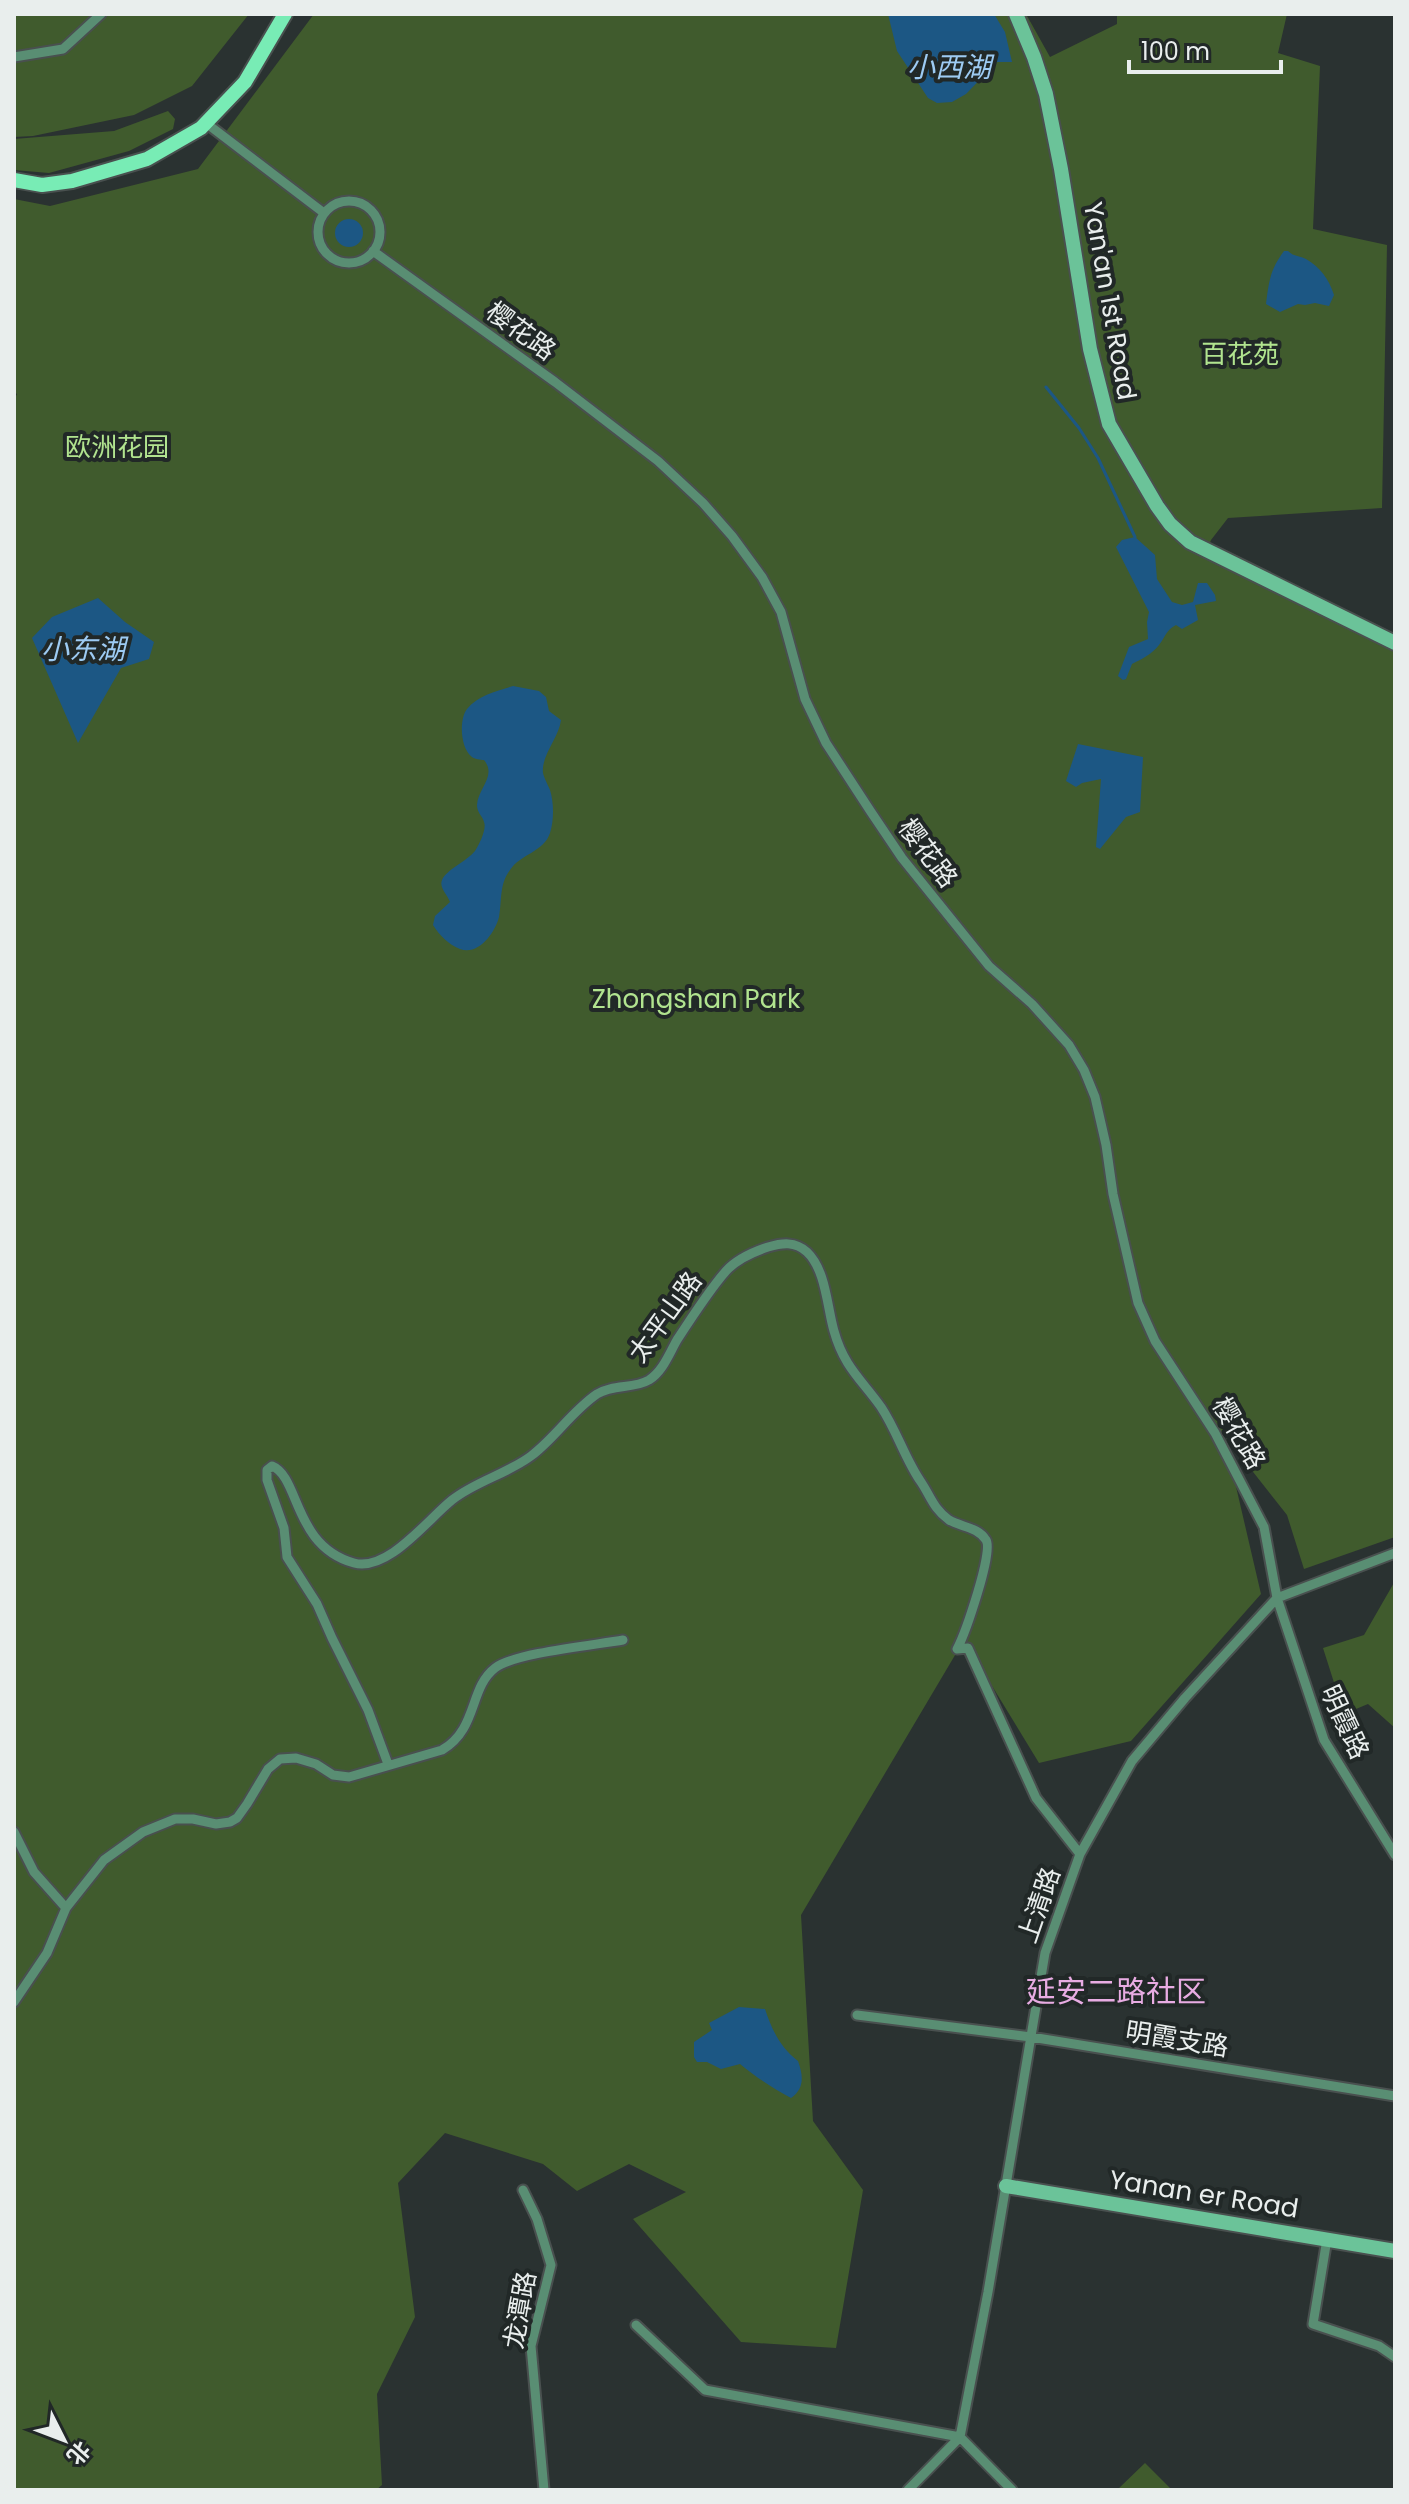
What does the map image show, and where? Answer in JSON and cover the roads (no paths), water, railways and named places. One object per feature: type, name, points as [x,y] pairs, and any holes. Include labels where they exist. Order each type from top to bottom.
[{"type":"main road","points":[[14,180],[42,185],[72,181],[147,159],[201,128],[245,82],[285,14]]},
{"type":"main road","name":"Yan'an 1st Road","points":[[1016,14],[1046,94],[1094,373],[1109,424],[1118,441],[1164,516],[1190,542],[1395,643]]},
{"type":"main road","name":"Yanan er Road","points":[[1006,2186],[1395,2251]]},
{"type":"street","points":[[14,57],[63,49],[101,14]]},
{"type":"street","points":[[206,123],[324,213]]},
{"type":"street","points":[[342,202],[364,206],[377,221],[379,231],[373,251],[357,262],[338,261],[330,257],[323,250],[318,231],[324,213],[342,202]]},
{"type":"street","name":"樱花路","points":[[373,251],[555,382],[658,461],[703,503],[762,577],[781,612],[805,699],[826,743],[871,812],[941,908],[989,966],[1032,1004],[1069,1045],[1084,1070],[1095,1097],[1138,1303],[1155,1341],[1215,1433],[1264,1527],[1277,1598]]},
{"type":"street","name":"太平山路","points":[[388,1764],[368,1710],[317,1604],[287,1557],[284,1528],[267,1480],[267,1470],[272,1466],[281,1472],[306,1527],[318,1543],[356,1564],[375,1564],[391,1554],[453,1498],[534,1454],[599,1393],[649,1380],[660,1370],[727,1270],[758,1250],[779,1243],[794,1244],[813,1259],[821,1276],[840,1353],[880,1406],[930,1501],[950,1520],[971,1528],[987,1540],[989,1546],[984,1572],[957,1649],[968,1648],[1036,1798],[1080,1854]]},
{"type":"street","name":"上清路","points":[[960,2437],[1045,1953],[1080,1854],[1132,1761],[1277,1598],[1395,1553]]},
{"type":"street","name":"明霞路","points":[[1277,1598],[1324,1740],[1395,1855]]},
{"type":"street","points":[[14,2002],[47,1953],[66,1908],[104,1860],[143,1832],[175,1819],[216,1824],[230,1822],[237,1818],[268,1769],[280,1759],[296,1758],[316,1764],[333,1775],[349,1777],[442,1750],[454,1743],[467,1725],[483,1685],[494,1668],[516,1658],[623,1640]]},
{"type":"street","points":[[14,1832],[34,1872],[66,1908]]},
{"type":"street","name":"明霞支路","points":[[857,2015],[1031,2037],[1395,2096]]},
{"type":"street","name":"龙潭路","points":[[523,2190],[537,2219],[551,2265],[531,2346],[544,2490]]},
{"type":"street","points":[[1327,2239],[1313,2324],[1379,2346],[1395,2357]]},
{"type":"street","points":[[636,2325],[705,2390],[960,2437],[1012,2490]]},
{"type":"street","points":[[908,2490],[960,2437]]},
{"type":"water","name":"小西湖","points":[[888,14],[994,14],[1005,32],[1012,62],[997,62],[966,94],[952,102],[937,103],[928,98],[897,51]]},
{"type":"water","points":[[349,219],[359,223],[363,233],[359,243],[349,247],[339,243],[335,233],[339,223]]},
{"type":"water","points":[[1284,251],[1306,259],[1323,274],[1334,295],[1329,306],[1298,304],[1280,312],[1266,304],[1271,276]]},
{"type":"water","points":[[1135,537],[1155,555],[1157,579],[1172,602],[1182,605],[1193,602],[1198,583],[1207,583],[1216,601],[1195,605],[1198,620],[1182,629],[1176,625],[1170,629],[1153,651],[1132,664],[1123,680],[1118,676],[1129,647],[1148,639],[1149,612],[1116,547],[1122,540]]},
{"type":"water","name":"小东湖","points":[[98,598],[154,642],[149,659],[121,668],[78,743],[32,638],[52,617]]},
{"type":"water","points":[[513,686],[539,691],[546,697],[549,711],[561,720],[543,766],[552,800],[550,833],[543,845],[514,865],[506,875],[499,917],[490,936],[473,949],[460,949],[441,936],[433,925],[435,916],[450,902],[442,888],[442,880],[475,851],[484,829],[477,805],[489,771],[484,760],[474,758],[465,747],[462,733],[464,714],[477,700]]},
{"type":"water","points":[[1078,744],[1143,757],[1140,812],[1126,817],[1100,849],[1096,847],[1101,779],[1076,787],[1066,781]]},
{"type":"water","points":[[739,2007],[765,2009],[777,2038],[798,2061],[802,2081],[791,2098],[740,2064],[721,2069],[707,2062],[697,2062],[694,2057],[694,2042],[712,2030],[709,2023]]},
{"type":"waterway","points":[[1046,387],[1098,458],[1135,537]]},
{"type":"district","name":"延安二路社区","points":[[1116,1991]]},
{"type":"park label","name":"百花苑","points":[[1240,354]]},
{"type":"park label","name":"欧洲花园","points":[[117,447]]},
{"type":"park label","name":"Zhongshan Park","points":[[696,999]]}]
